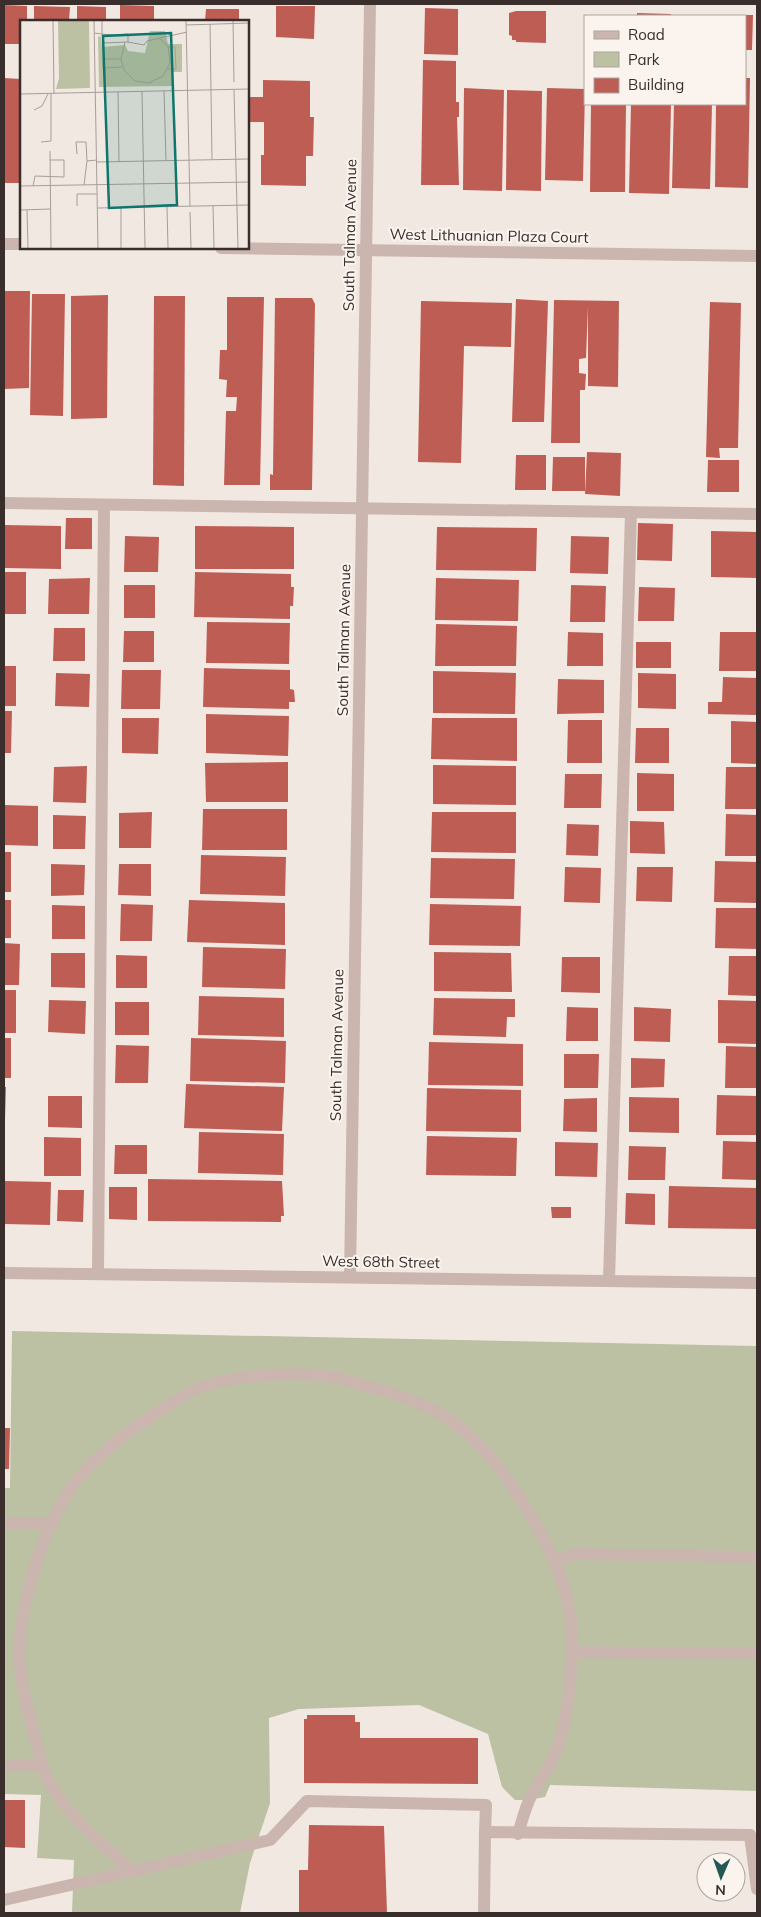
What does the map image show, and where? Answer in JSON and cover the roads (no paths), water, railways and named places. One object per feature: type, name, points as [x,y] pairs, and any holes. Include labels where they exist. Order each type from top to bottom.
[{"type":"street","name":"South Talman Avenue","points":[[350,1278],[370,4]]},
{"type":"street","points":[[4,244],[20,244]]},
{"type":"street","name":"West Lithuanian Plaza Court","points":[[249,248],[757,256]]},
{"type":"street","points":[[4,503],[757,514]]},
{"type":"street","points":[[98,1274],[104,505]]},
{"type":"street","points":[[609,1282],[631,512]]},
{"type":"street","name":"West 68th Street","points":[[4,1273],[757,1283]]},
{"type":"street","points":[[133,1872],[113,1855],[64,1803],[46,1775],[24,1691],[20,1664],[22,1616],[30,1582],[53,1524],[71,1489],[109,1449],[134,1427],[200,1387],[271,1375],[308,1373],[342,1378],[392,1392],[424,1405],[474,1437],[504,1473],[531,1516],[554,1560],[569,1612],[572,1652],[569,1686],[557,1751],[529,1800],[518,1834]]},
{"type":"street","points":[[4,1523],[53,1524]]},
{"type":"street","points":[[554,1560],[576,1554],[757,1557]]},
{"type":"street","points":[[572,1652],[757,1654]]},
{"type":"street","points":[[4,1766],[43,1766]]},
{"type":"street","points":[[4,1900],[270,1840],[307,1801],[486,1805],[484,1913]]},
{"type":"street","points":[[485,1832],[518,1834],[750,1835],[757,1889]]}]
